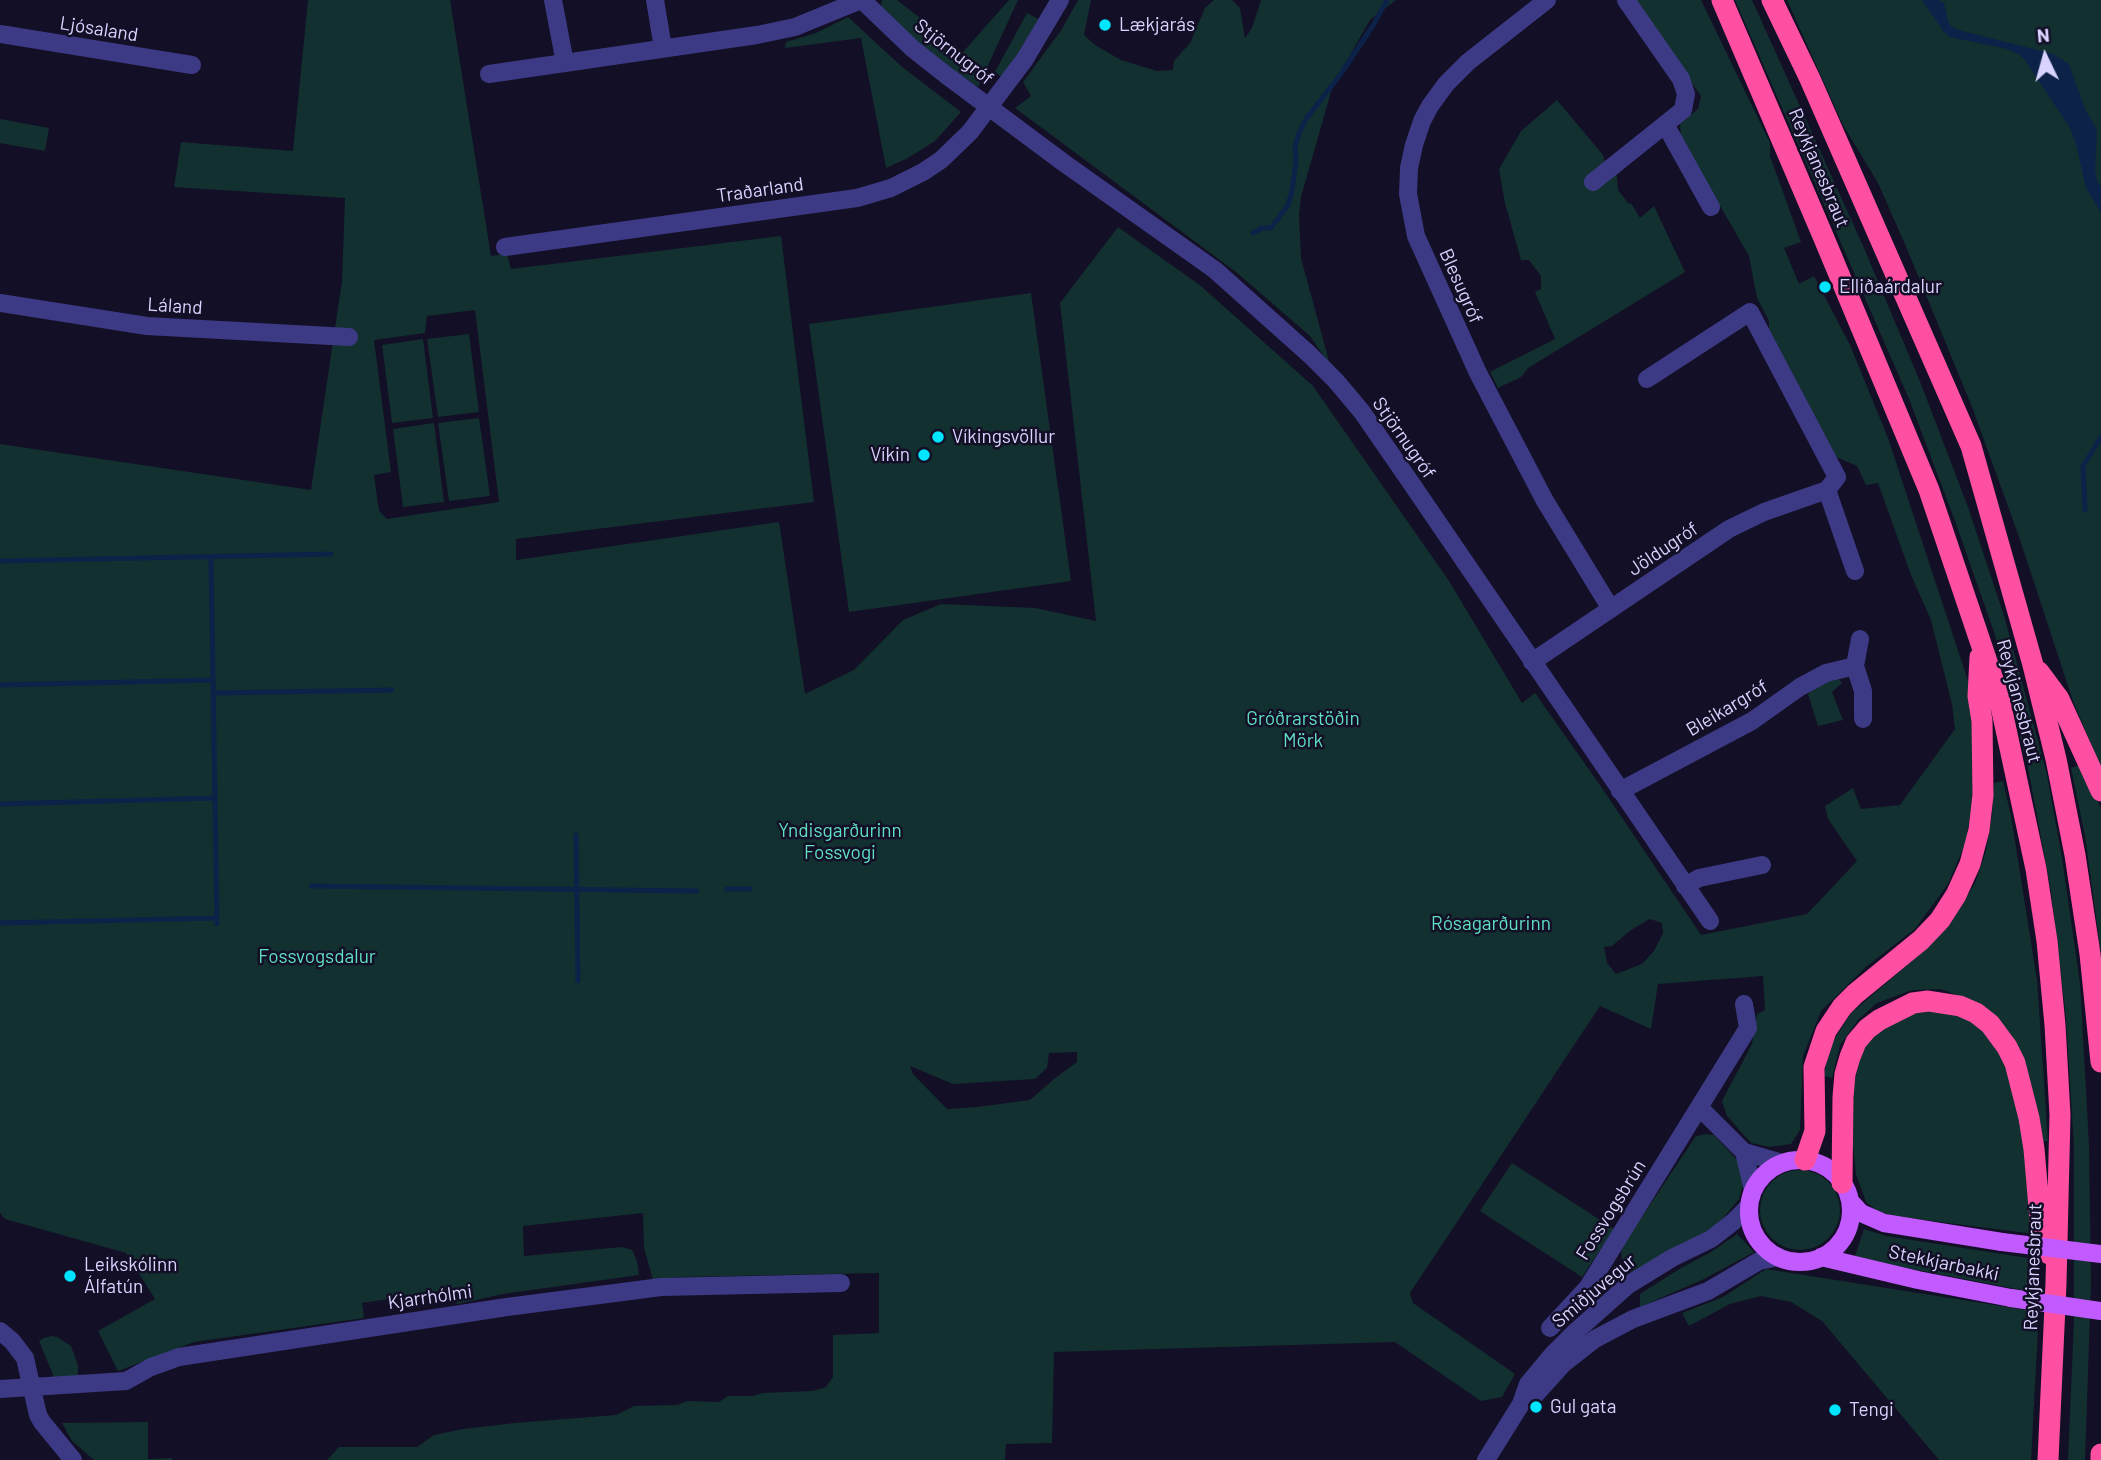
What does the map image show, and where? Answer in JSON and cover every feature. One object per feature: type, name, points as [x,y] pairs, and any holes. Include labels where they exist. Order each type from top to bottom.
[{"type":"highway","name":"Reykjanesbraut","points":[[1722,0],[1824,236],[1929,490],[1999,697],[2036,869],[2047,941],[2055,1025],[2060,1115],[2048,1460]]},
{"type":"highway","name":"Reykjanesbraut","points":[[1772,0],[1810,79],[1971,446],[2033,665],[2056,759],[2076,855],[2101,1062]]},
{"type":"highway","points":[[1805,1160],[1815,1131],[1814,1067],[1826,1031],[1842,1007],[1855,994],[1921,940],[1940,920],[1956,895],[1970,864],[1979,830],[1983,795],[1982,721],[1978,696],[1981,644]]},
{"type":"highway","points":[[2033,665],[2059,699],[2101,790]]},
{"type":"highway","points":[[1846,1192],[1842,1118],[1845,1074],[1856,1042],[1867,1028],[1897,1009],[1913,1003],[1943,1002],[1960,1006],[1976,1013],[1990,1024],[2015,1063],[2034,1149],[2040,1219],[2056,1283]]},
{"type":"highway","points":[[2101,1454],[2101,1460]]},
{"type":"main road","points":[[1805,1160],[1832,1171],[1846,1192],[1851,1212],[1845,1234],[1831,1251],[1821,1257],[1800,1262],[1779,1257],[1762,1245],[1749,1217],[1751,1198],[1760,1179],[1770,1169],[1782,1163],[1805,1160]]},
{"type":"main road","name":"Stekkjarbakki","points":[[1846,1192],[1861,1213],[1884,1223],[2002,1242],[2101,1254]]},
{"type":"main road","name":"Stekkjarbakki","points":[[1821,1257],[2011,1298],[2101,1311]]},
{"type":"street","points":[[553,0],[565,63]]},
{"type":"street","points":[[655,0],[663,48]]},
{"type":"street","points":[[489,74],[757,35],[795,27],[862,0]]},
{"type":"street","name":"Stjörnugróf","points":[[862,0],[913,49],[1064,163],[1215,270],[1310,355],[1362,412],[1710,920]]},
{"type":"street","name":"Stjörnugróf","points":[[989,106],[1031,50],[1060,0]]},
{"type":"street","name":"Blesugróf","points":[[1547,0],[1468,62],[1446,84],[1430,106],[1418,133],[1409,168],[1410,211],[1426,260],[1478,373],[1545,501],[1611,609]]},
{"type":"street","points":[[1594,182],[1683,110],[1686,94],[1681,79],[1626,0]]},
{"type":"street","name":"Ljósaland","points":[[0,34],[192,65]]},
{"type":"street","name":"Traðarland","points":[[505,247],[873,194],[907,180],[941,160],[970,132],[989,106]]},
{"type":"street","points":[[1664,124],[1711,206]]},
{"type":"street","name":"Láland","points":[[0,303],[147,326],[349,337]]},
{"type":"street","points":[[1647,379],[1750,312],[1837,477],[1827,490],[1855,571]]},
{"type":"street","name":"Jöldugróf","points":[[1532,662],[1729,528],[1764,512],[1827,490]]},
{"type":"street","points":[[1860,639],[1856,666],[1863,691],[1863,719]]},
{"type":"street","name":"Bleikargróf","points":[[1620,791],[1752,721],[1800,687],[1826,673],[1856,666]]},
{"type":"street","points":[[1685,886],[1699,878],[1762,864]]},
{"type":"street","name":"Fossvogsbrún","points":[[1550,1328],[1588,1287],[1748,1028],[1744,1004]]},
{"type":"street","points":[[1699,1107],[1744,1152],[1782,1163]]},
{"type":"street","points":[[1744,1152],[1751,1198]]},
{"type":"street","name":"Smiðjuvegur","points":[[1486,1460],[1521,1405],[1528,1384],[1553,1354],[1614,1296],[1663,1263],[1711,1239],[1733,1222],[1751,1198]]},
{"type":"street","name":"Smiðjuvegur","points":[[1521,1405],[1536,1394],[1577,1351],[1595,1339],[1633,1319],[1708,1291],[1759,1261],[1779,1257]]},
{"type":"street","name":"Kjarrhólmi","points":[[0,1390],[126,1381],[151,1367],[178,1357],[661,1287],[841,1283]]},
{"type":"street","points":[[0,1331],[25,1358],[42,1422],[73,1460]]},
{"type":"green space","points":[[308,0],[450,0],[491,256],[507,254],[511,269],[781,236],[814,502],[516,539],[516,560],[779,522],[805,694],[854,670],[903,620],[941,604],[1035,608],[1096,621],[1060,303],[1118,227],[1201,286],[1313,386],[1449,581],[1522,703],[1535,693],[1701,935],[1807,914],[1857,861],[1828,819],[1825,806],[1853,788],[1861,809],[1900,805],[1955,729],[1952,704],[1931,620],[1911,575],[1878,483],[1866,485],[1857,466],[1836,457],[1769,329],[1769,321],[1757,298],[1749,256],[1681,138],[1680,124],[1698,109],[1701,96],[1632,0],[1701,0],[1770,143],[1770,156],[1801,242],[1784,248],[1799,284],[1814,276],[1850,345],[1888,438],[1971,690],[1976,775],[1966,842],[1948,884],[1915,929],[1867,966],[1821,1011],[1803,1056],[1800,1130],[1791,1144],[1770,1147],[1751,1143],[1727,1116],[1722,1101],[1752,1044],[1757,1014],[1765,1010],[1763,976],[1658,984],[1651,1029],[1600,1006],[1410,1293],[1413,1303],[1515,1374],[1502,1397],[1481,1401],[1395,1342],[1054,1352],[1052,1443],[1006,1444],[1005,1460],[327,1460],[339,1447],[417,1447],[434,1435],[463,1429],[616,1415],[634,1406],[677,1405],[688,1401],[719,1402],[728,1396],[813,1391],[826,1387],[833,1377],[833,1335],[879,1333],[879,1273],[680,1277],[653,1280],[644,1248],[643,1213],[523,1226],[524,1256],[622,1247],[632,1250],[639,1275],[503,1294],[457,1304],[450,1290],[362,1303],[364,1318],[194,1342],[118,1371],[98,1331],[155,1299],[126,1253],[5,1219],[0,1213],[0,444],[311,490],[342,281],[345,198],[174,187],[181,142],[293,151]],"holes":[[[475,310],[499,502],[387,519],[379,511],[374,475],[391,472],[374,340],[425,333],[427,316]],[[1650,919],[1662,923],[1663,933],[1654,951],[1642,964],[1616,974],[1607,963],[1604,947],[1612,946]],[[1077,1052],[1077,1062],[1030,1100],[977,1107],[947,1109],[913,1074],[910,1066],[953,1084],[1035,1079],[1047,1068],[1049,1053]]]},
{"type":"green space","points":[[882,0],[897,0],[963,52],[1009,0],[1018,0],[978,87],[889,18],[881,6]]},
{"type":"green space","points":[[1078,0],[1091,0],[1084,35],[1095,45],[1121,60],[1157,71],[1173,70],[1174,61],[1190,43],[1205,8],[1214,0],[1232,0],[1240,8],[1245,38],[1252,28],[1261,0],[1396,0],[1370,20],[1333,85],[1301,197],[1301,258],[1330,365],[1310,336],[1236,272],[1015,108],[1031,96],[1023,82],[1062,29]]},
{"type":"green space","points":[[1735,0],[1752,0],[1864,248],[1921,384],[1968,507],[2005,619],[2047,775],[2080,983],[2089,1145],[2091,1282],[2085,1460],[2068,1460],[2074,1320],[2074,1147],[2066,1018],[2051,891],[2029,773],[1995,635],[1909,399]]},
{"type":"green space","name":"Elliðaárdalur","points":[[1787,0],[2101,0],[2101,768],[2073,701],[2018,534],[1972,407],[1878,183],[1843,125]]},
{"type":"green space","points":[[1027,13],[1040,20],[1003,78],[995,72]]},
{"type":"green space","points":[[848,17],[901,66],[961,112],[935,141],[886,168],[861,38],[785,48],[786,42],[816,33]]},
{"type":"green space","points":[[1557,100],[1603,155],[1604,160],[1616,169],[1618,190],[1629,204],[1631,203],[1640,218],[1654,206],[1685,272],[1528,368],[1521,377],[1498,388],[1490,372],[1555,339],[1535,292],[1541,289],[1541,276],[1529,260],[1521,260],[1505,203],[1499,169],[1521,131]]},
{"type":"green space","points":[[0,119],[49,128],[45,151],[0,143]]},
{"type":"green space","name":"Víkin","points":[[1031,293],[1071,581],[849,612],[809,324]]},
{"type":"green space","points":[[469,334],[479,412],[438,417],[427,339]]},
{"type":"green space","points":[[423,339],[433,418],[392,423],[382,345]]},
{"type":"green space","points":[[479,418],[490,496],[449,501],[438,423]]},
{"type":"green space","points":[[434,423],[444,502],[403,507],[393,429]]},
{"type":"green space","points":[[1837,677],[1842,683],[1832,692],[1843,720],[1818,726],[1808,694],[1825,681]]},
{"type":"green space","points":[[2080,765],[2101,808],[2101,953],[2085,836],[2071,768]]},
{"type":"green space","points":[[2003,781],[2037,980],[2048,1141],[2040,1142],[2032,1087],[1973,1001],[1941,989],[1912,990],[1877,1003],[1859,1019],[1840,1045],[1832,1078],[1824,1076],[1829,1048],[1851,1013],[1948,927],[1975,883],[1986,851],[1994,783]]},
{"type":"green space","points":[[1928,1007],[1963,1014],[1986,1030],[2003,1055],[2021,1109],[2035,1234],[1893,1216],[1876,1210],[1866,1202],[1856,1174],[1851,1128],[1854,1084],[1862,1051],[1879,1029]]},
{"type":"green space","points":[[1714,1135],[1741,1164],[1744,1181],[1739,1199],[1721,1221],[1709,1230],[1633,1276],[1622,1262],[1621,1248],[1696,1136]]},
{"type":"green space","points":[[1512,1163],[1614,1229],[1582,1277],[1480,1211]]},
{"type":"green space","points":[[1800,1170],[1815,1173],[1828,1182],[1837,1195],[1840,1210],[1837,1225],[1828,1238],[1815,1247],[1800,1250],[1785,1247],[1772,1238],[1763,1225],[1760,1210],[1763,1195],[1772,1182],[1785,1173]]},
{"type":"green space","points":[[1864,1229],[1886,1236],[2028,1258],[2027,1291],[1855,1256]]},
{"type":"green space","points":[[1737,1234],[1754,1252],[1702,1280],[1640,1307],[1640,1294]]},
{"type":"green space","points":[[1766,1269],[2039,1312],[2031,1460],[1939,1460],[1822,1321],[1791,1302],[1761,1296],[1730,1304],[1689,1326],[1682,1313],[1723,1297]]},
{"type":"green space","points":[[52,1336],[71,1346],[78,1365],[78,1380],[54,1377],[39,1341]]},
{"type":"green space","points":[[148,1422],[148,1459],[172,1460],[94,1460],[72,1441],[62,1423]]},
{"type":"water","points":[[1922,0],[1939,0],[1944,3],[1948,22],[1959,30],[2053,54],[2069,64],[2085,109],[2097,130],[2095,171],[2101,187],[2101,213],[2086,188],[2070,128],[2024,59],[2007,49],[1950,37]]},
{"type":"waterway","points":[[1253,233],[1262,228],[1271,228],[1288,205],[1299,133],[1306,119],[1374,24],[1387,0]]},
{"type":"waterway","points":[[2085,510],[2083,466],[2101,437]]},
{"type":"waterway","points":[[0,561],[331,554]]},
{"type":"waterway","points":[[211,556],[217,924]]},
{"type":"waterway","points":[[0,685],[213,680]]},
{"type":"waterway","points":[[213,693],[392,690]]},
{"type":"waterway","points":[[0,804],[215,798]]},
{"type":"waterway","points":[[576,835],[578,981]]},
{"type":"waterway","points":[[311,886],[697,891]]},
{"type":"waterway","points":[[727,889],[750,889]]},
{"type":"waterway","points":[[0,923],[217,918]]},
{"type":"place","name":"Lækjarás","points":[[1105,25]]},
{"type":"place","name":"Elliðaárdalur","points":[[1825,287]]},
{"type":"place","name":"Víkingsvöllur","points":[[938,437]]},
{"type":"place","name":"Víkin","points":[[924,455]]},
{"type":"place","name":"Leikskólinn Álfatún","points":[[70,1276]]},
{"type":"place","name":"Gul gata","points":[[1536,1407]]},
{"type":"place","name":"Tengi","points":[[1835,1410]]},
{"type":"park label","name":"Gróðrarstöðin Mörk","points":[[1303,730]]},
{"type":"park label","name":"Yndisgarðurinn Fossvogi","points":[[840,842]]},
{"type":"park label","name":"Rósagarðurinn","points":[[1491,924]]},
{"type":"park label","name":"Fossvogsdalur","points":[[317,957]]}]
